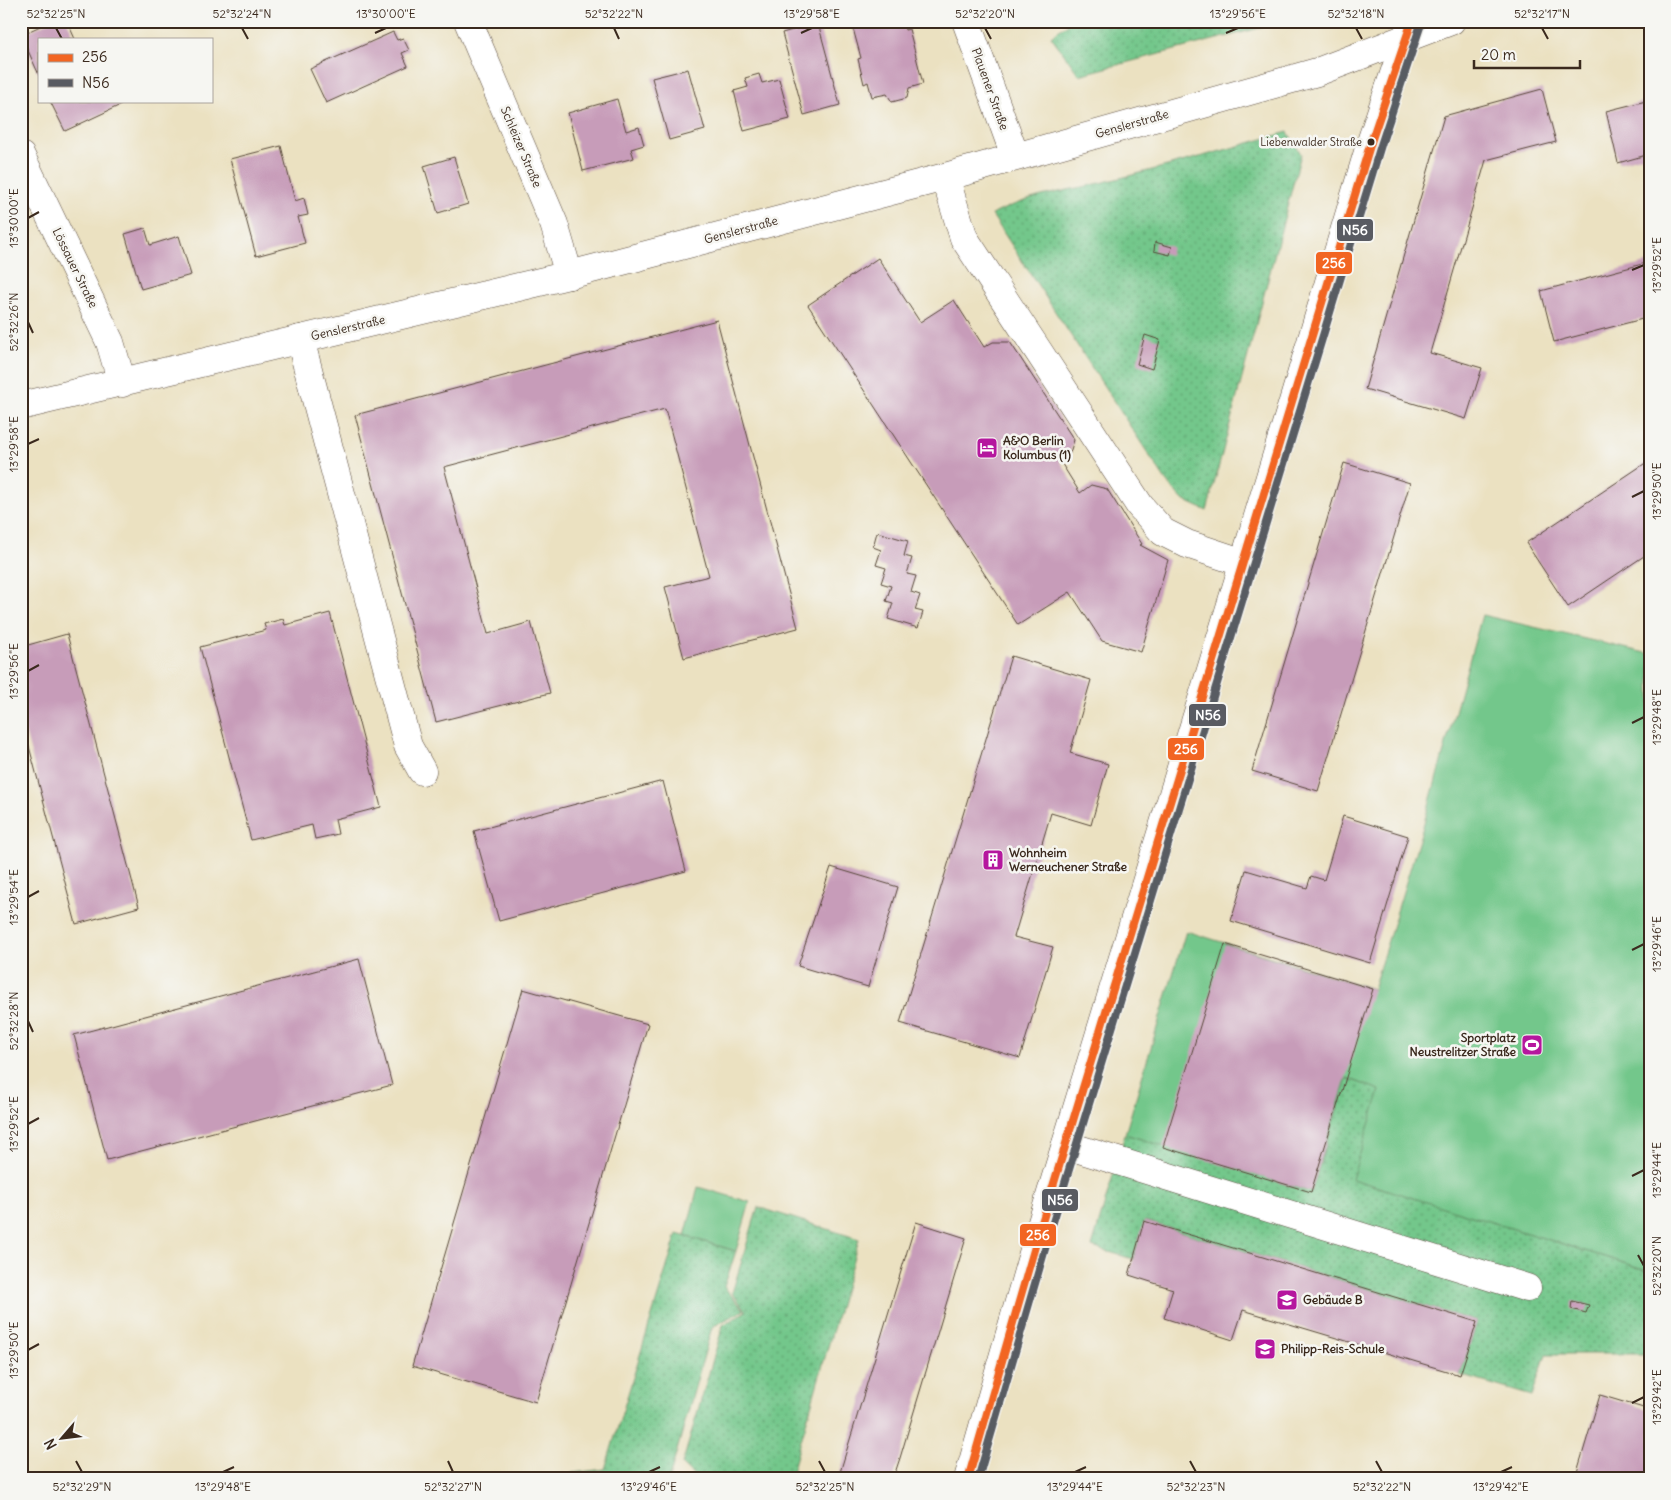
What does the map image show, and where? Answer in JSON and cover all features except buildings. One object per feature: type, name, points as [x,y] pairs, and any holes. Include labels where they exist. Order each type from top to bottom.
[{"type":"street","name":"Schleizer Straße","points":[[468,21],[554,224],[569,275]]},
{"type":"street","name":"Plauener Straße","points":[[966,21],[1015,156]]},
{"type":"street","name":"Genslerstraße","points":[[21,406],[569,275],[945,177],[1317,72],[1410,30],[1451,21]]},
{"type":"street","points":[[968,1479],[1066,1145],[1371,142],[1410,30]]},
{"type":"street","name":"Lössauer Straße","points":[[21,156],[110,342],[122,382]]},
{"type":"street","points":[[945,177],[964,238],[1140,506],[1163,532],[1188,544],[1244,562]]},
{"type":"street","points":[[300,340],[408,746],[422,771]]},
{"type":"street","points":[[1066,1145],[1527,1288]]},
{"type":"green space","points":[[1072,21],[1286,21],[1079,75],[1051,36]]},
{"type":"green space","points":[[1288,132],[1301,154],[1207,511],[1183,500],[1166,481],[992,215],[1021,202],[1156,169]]},
{"type":"green space","points":[[1482,615],[1650,654],[1650,1271],[1352,1179],[1380,1090],[1347,1078],[1311,1192],[1125,1134],[1186,931],[1373,989],[1422,830]]},
{"type":"green space","points":[[1346,1078],[1381,1090],[1353,1179],[1650,1271],[1650,1354],[1546,1354],[1532,1396],[1460,1375],[1477,1322],[1145,1221],[1133,1259],[1092,1247],[1125,1134],[1311,1192]]},
{"type":"green space","points":[[698,1187],[750,1202],[736,1251],[685,1236]]},
{"type":"green space","points":[[758,1207],[859,1239],[790,1479],[697,1479],[682,1465],[723,1325],[746,1311],[732,1293]]},
{"type":"green space","points":[[677,1234],[736,1251],[724,1287],[744,1310],[712,1327],[669,1479],[522,1479],[605,1469]]},
{"type":"transit line","name":"256","points":[[968,1479],[1040,1229],[1371,142],[1412,21]]},
{"type":"transit line","name":"N56","points":[[978,1479],[1050,1232],[1381,145],[1421,24]]},
{"type":"place","name":"Liebenwalder Straße","points":[[1371,142]]},
{"type":"place","name":"A&O Berlin Kolumbus (1)","points":[[987,448]]},
{"type":"place","name":"Wohnheim Werneuchener Straße","points":[[993,860]]},
{"type":"place","name":"Sportplatz Neustrelitzer Straße","points":[[1532,1045]]},
{"type":"place","name":"Gebäude B","points":[[1287,1300]]},
{"type":"place","name":"Philipp-Reis-Schule","points":[[1265,1349]]}]
